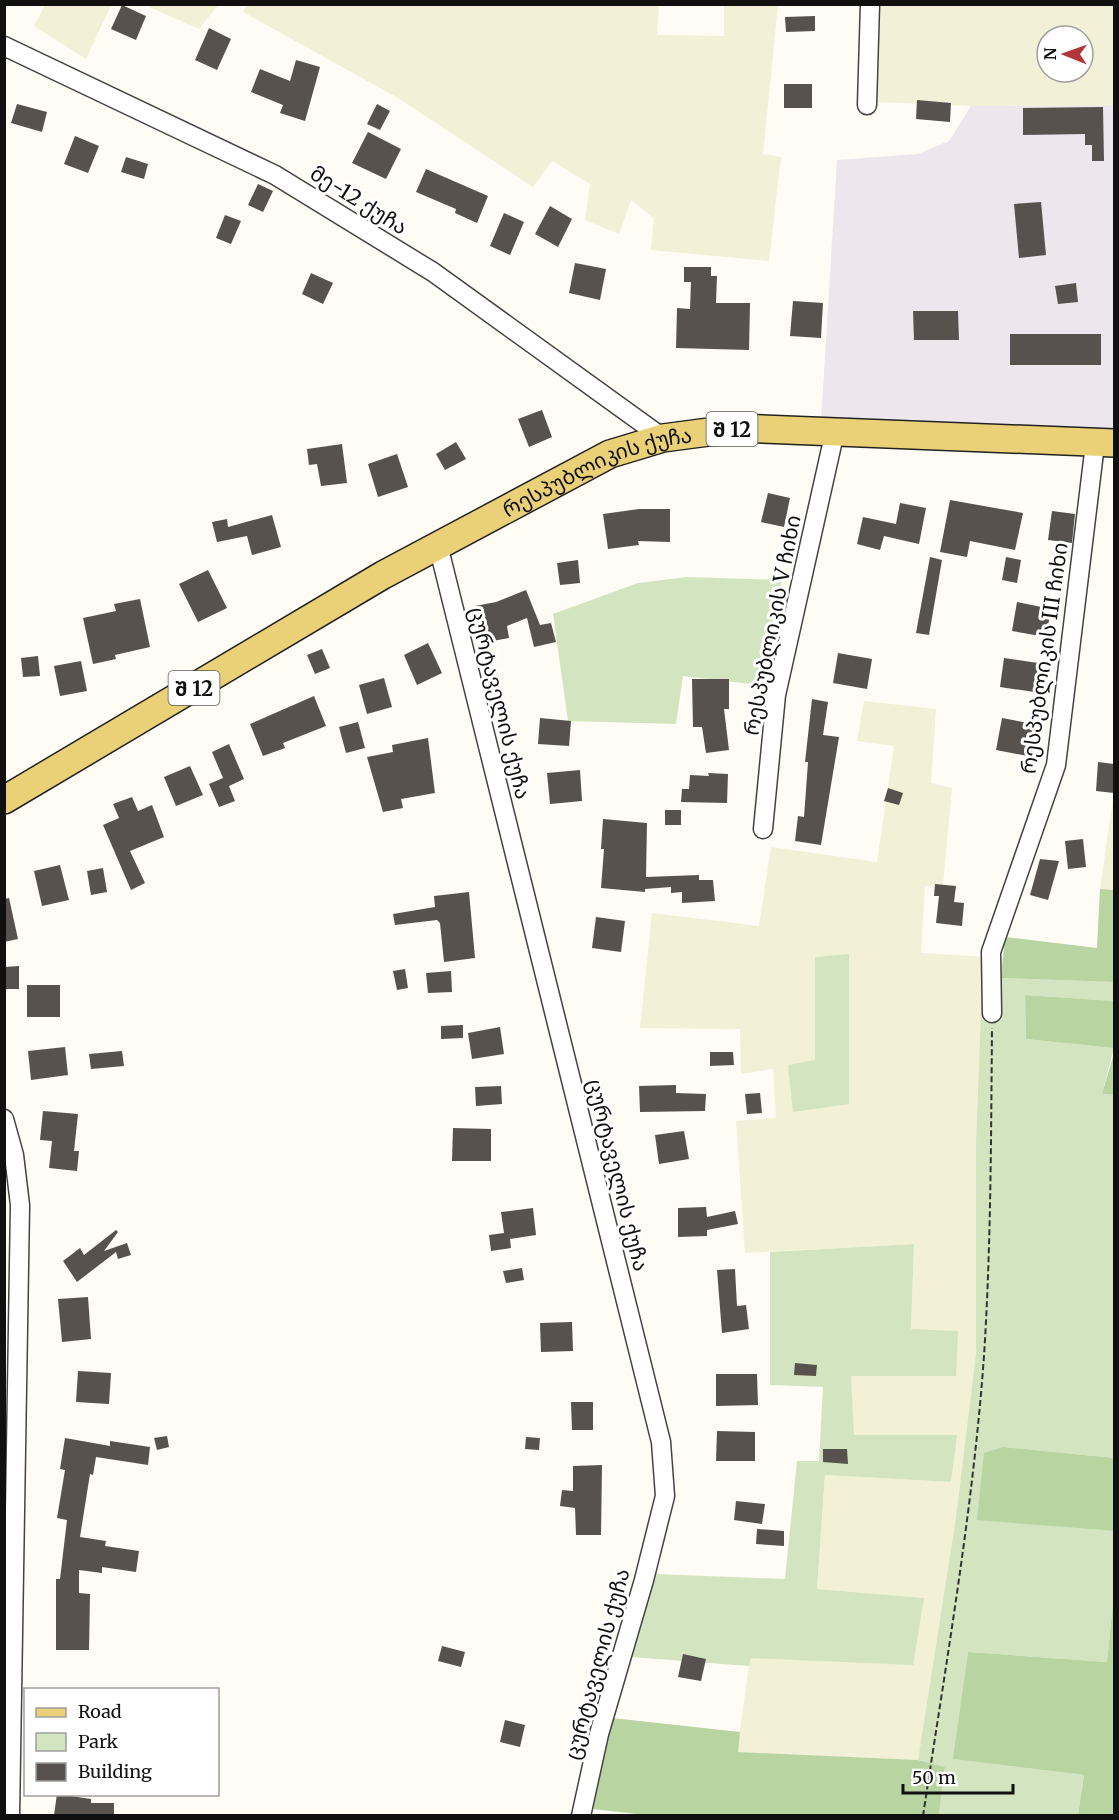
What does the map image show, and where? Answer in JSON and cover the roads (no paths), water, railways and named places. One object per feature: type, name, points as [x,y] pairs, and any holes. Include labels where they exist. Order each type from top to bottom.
[{"type":"main road","name":"რესპუბლიკის ქუჩა","points":[[4,800],[383,575],[610,454],[663,438],[739,428],[1105,443]]},
{"type":"street","points":[[867,105],[870,4]]},
{"type":"street","name":"მე-12 ქუჩა","points":[[4,46],[275,175],[433,273],[663,438]]},
{"type":"street","name":"რესპუბლიკის V ჩიხი","points":[[763,828],[776,695],[835,431]]},
{"type":"street","name":"რესპუბლიკის III ჩიხი","points":[[992,1013],[991,952],[1056,765],[1105,443]]},
{"type":"street","name":"ცურტაველის ქუჩა","points":[[438,545],[662,1442],[665,1496],[644,1580],[599,1734],[581,1815]]},
{"type":"street","points":[[4,1119],[14,1155],[20,1205],[9,1815]]}]
